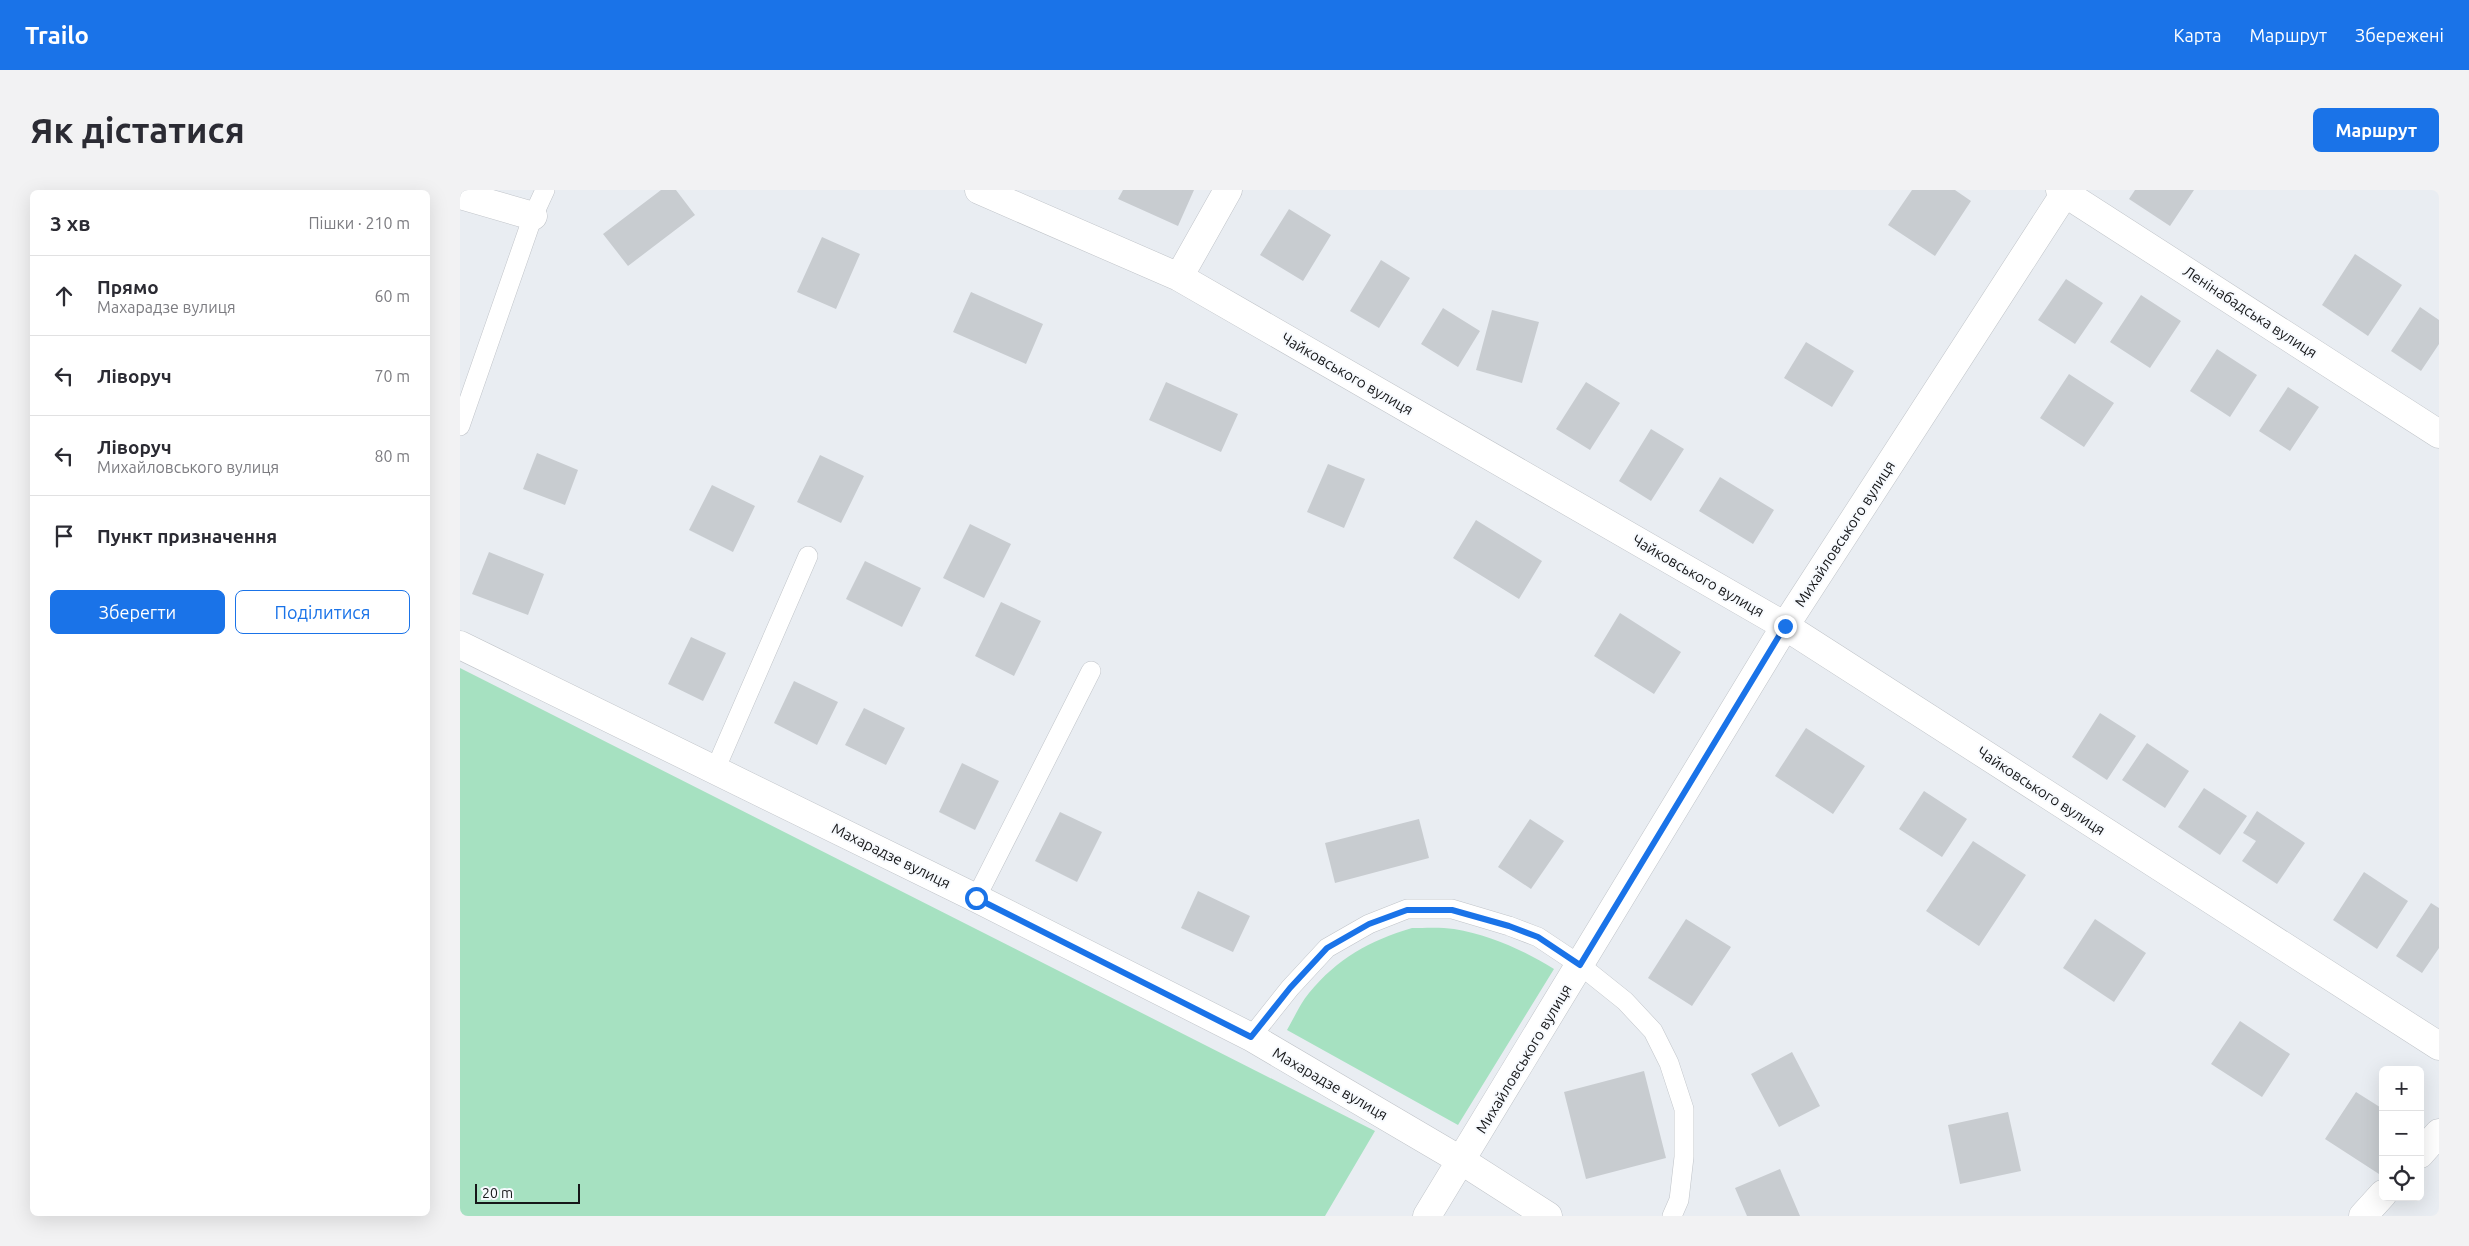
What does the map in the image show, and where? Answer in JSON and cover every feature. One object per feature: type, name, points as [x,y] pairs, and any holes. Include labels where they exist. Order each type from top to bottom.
[{"type":"street","name":"Чайковського вулиця","points":[[979,190],[1179,277],[1785,626],[2439,1046]]},
{"type":"street","points":[[1179,277],[1228,190]]},
{"type":"street","name":"Ленінабадська вулиця","points":[[2064,191],[2439,434]]},
{"type":"street","name":"Михайловського вулиця","points":[[1427,1216],[1785,626],[2064,191]]},
{"type":"street","points":[[460,195],[533,216]]},
{"type":"street","name":"Махарадзе вулиця","points":[[460,645],[976,898],[1251,1037],[1462,1161],[1548,1216]]},
{"type":"street","points":[[2424,1150],[2439,1133]]},
{"type":"street","points":[[2362,1216],[2379,1198]]},
{"type":"lane","points":[[460,426],[533,216],[545,190]]},
{"type":"lane","points":[[715,770],[808,556]]},
{"type":"lane","points":[[976,898],[1091,671]]},
{"type":"lane","points":[[1251,1037],[1290,988],[1327,948],[1369,924],[1407,910],[1452,910],[1509,926],[1538,937],[1580,965],[1625,1001],[1647,1025],[1669,1062],[1684,1109],[1684,1157],[1679,1200],[1672,1216]]},
{"type":"green space","points":[[460,668],[1375,1131],[1325,1216],[460,1216]]},
{"type":"green space","points":[[1412,928],[1449,928],[1480,935],[1518,950],[1554,969],[1458,1125],[1287,1030],[1306,997],[1343,960],[1368,945]]},
{"type":"building","points":[[661,190],[676,190],[695,215],[628,266],[603,234]]},
{"type":"building","points":[[1123,190],[1194,190],[1178,226],[1118,199]]},
{"type":"building","points":[[1912,190],[1955,190],[1971,201],[1935,256],[1888,225]]},
{"type":"building","points":[[2135,190],[2194,190],[2170,226],[2129,199]]},
{"type":"building","points":[[1289,209],[1331,235],[1303,281],[1260,255]]},
{"type":"building","points":[[822,237],[860,254],[836,309],[797,292]]},
{"type":"building","points":[[2355,254],[2402,285],[2368,336],[2322,305]]},
{"type":"building","points":[[1381,260],[1410,278],[1379,328],[1350,311]]},
{"type":"building","points":[[2066,279],[2103,303],[2075,344],[2038,320]]},
{"type":"building","points":[[971,292],[1043,324],[1026,364],[953,332]]},
{"type":"building","points":[[2141,295],[2181,321],[2150,368],[2110,342]]},
{"type":"building","points":[[2420,307],[2439,320],[2439,344],[2421,371],[2391,351]]},
{"type":"building","points":[[1443,308],[1480,331],[1458,367],[1421,344]]},
{"type":"building","points":[[1492,310],[1539,322],[1522,383],[1476,370]]},
{"type":"building","points":[[1806,342],[1854,371],[1832,407],[1784,378]]},
{"type":"building","points":[[2217,349],[2257,375],[2230,417],[2190,391]]},
{"type":"building","points":[[2069,374],[2114,403],[2084,447],[2040,418]]},
{"type":"building","points":[[1166,382],[1238,414],[1221,452],[1149,420]]},
{"type":"building","points":[[1586,382],[1620,403],[1590,450],[1556,429]]},
{"type":"building","points":[[2288,387],[2319,407],[2290,451],[2259,431]]},
{"type":"building","points":[[1651,429],[1684,449],[1651,501],[1619,481]]},
{"type":"building","points":[[537,453],[578,470],[565,505],[523,489]]},
{"type":"building","points":[[820,455],[864,476],[841,523],[797,502]]},
{"type":"building","points":[[1328,464],[1365,479],[1344,528],[1307,512]]},
{"type":"building","points":[[1720,477],[1774,510],[1753,544],[1699,511]]},
{"type":"building","points":[[712,485],[755,506],[733,552],[689,530]]},
{"type":"building","points":[[1476,520],[1542,561],[1519,599],[1453,558]]},
{"type":"building","points":[[970,524],[1011,544],[984,598],[943,578]]},
{"type":"building","points":[[489,552],[544,574],[528,615],[472,594]]},
{"type":"building","points":[[865,561],[921,588],[902,627],[846,599]]},
{"type":"building","points":[[1001,602],[1041,621],[1014,676],[975,656]]},
{"type":"building","points":[[1620,613],[1681,652],[1654,694],[1594,656]]},
{"type":"building","points":[[691,637],[726,653],[703,701],[668,684]]},
{"type":"building","points":[[794,681],[838,702],[817,745],[774,723]]},
{"type":"building","points":[[864,708],[905,728],[886,765],[845,745]]},
{"type":"building","points":[[2100,713],[2136,736],[2107,780],[2072,757]]},
{"type":"building","points":[[1806,728],[1865,766],[1833,814],[1775,776]]},
{"type":"building","points":[[2147,743],[2189,771],[2165,808],[2122,780]]},
{"type":"building","points":[[962,763],[999,781],[975,830],[939,812]]},
{"type":"building","points":[[2204,788],[2247,816],[2220,855],[2178,827]]},
{"type":"building","points":[[1924,791],[1967,819],[1942,857],[1899,829]]},
{"type":"building","points":[[2257,811],[2305,843],[2277,884],[2242,861],[2256,841],[2243,833]]},
{"type":"building","points":[[1060,812],[1102,832],[1077,882],[1035,861]]},
{"type":"building","points":[[1419,819],[1429,858],[1335,883],[1325,843]]},
{"type":"building","points":[[1530,819],[1564,841],[1531,889],[1498,867]]},
{"type":"building","points":[[1973,841],[2026,875],[1979,946],[1926,911]]},
{"type":"building","points":[[2364,872],[2408,901],[2377,949],[2333,920]]},
{"type":"building","points":[[1198,891],[1250,916],[1233,952],[1181,928]]},
{"type":"building","points":[[2431,903],[2439,908],[2439,948],[2422,973],[2396,956]]},
{"type":"building","points":[[1686,919],[1731,947],[1692,1006],[1648,978]]},
{"type":"building","points":[[2095,919],[2146,953],[2114,1002],[2063,968]]},
{"type":"building","points":[[2240,1021],[2290,1054],[2262,1097],[2211,1064]]},
{"type":"building","points":[[1792,1052],[1820,1106],[1779,1127],[1751,1074]]},
{"type":"building","points":[[1644,1071],[1666,1158],[1586,1179],[1564,1092]]},
{"type":"building","points":[[2356,1092],[2379,1106],[2379,1174],[2325,1139]]},
{"type":"building","points":[[2008,1112],[2021,1171],[1960,1184],[1948,1125]]},
{"type":"building","points":[[1780,1169],[1800,1216],[1747,1216],[1735,1188]]},
{"type":"route","points":[[976,898],[1251,1037],[1290,988],[1327,948],[1369,924],[1407,910],[1452,910],[1509,926],[1538,937],[1580,965],[1785,626]]}]
